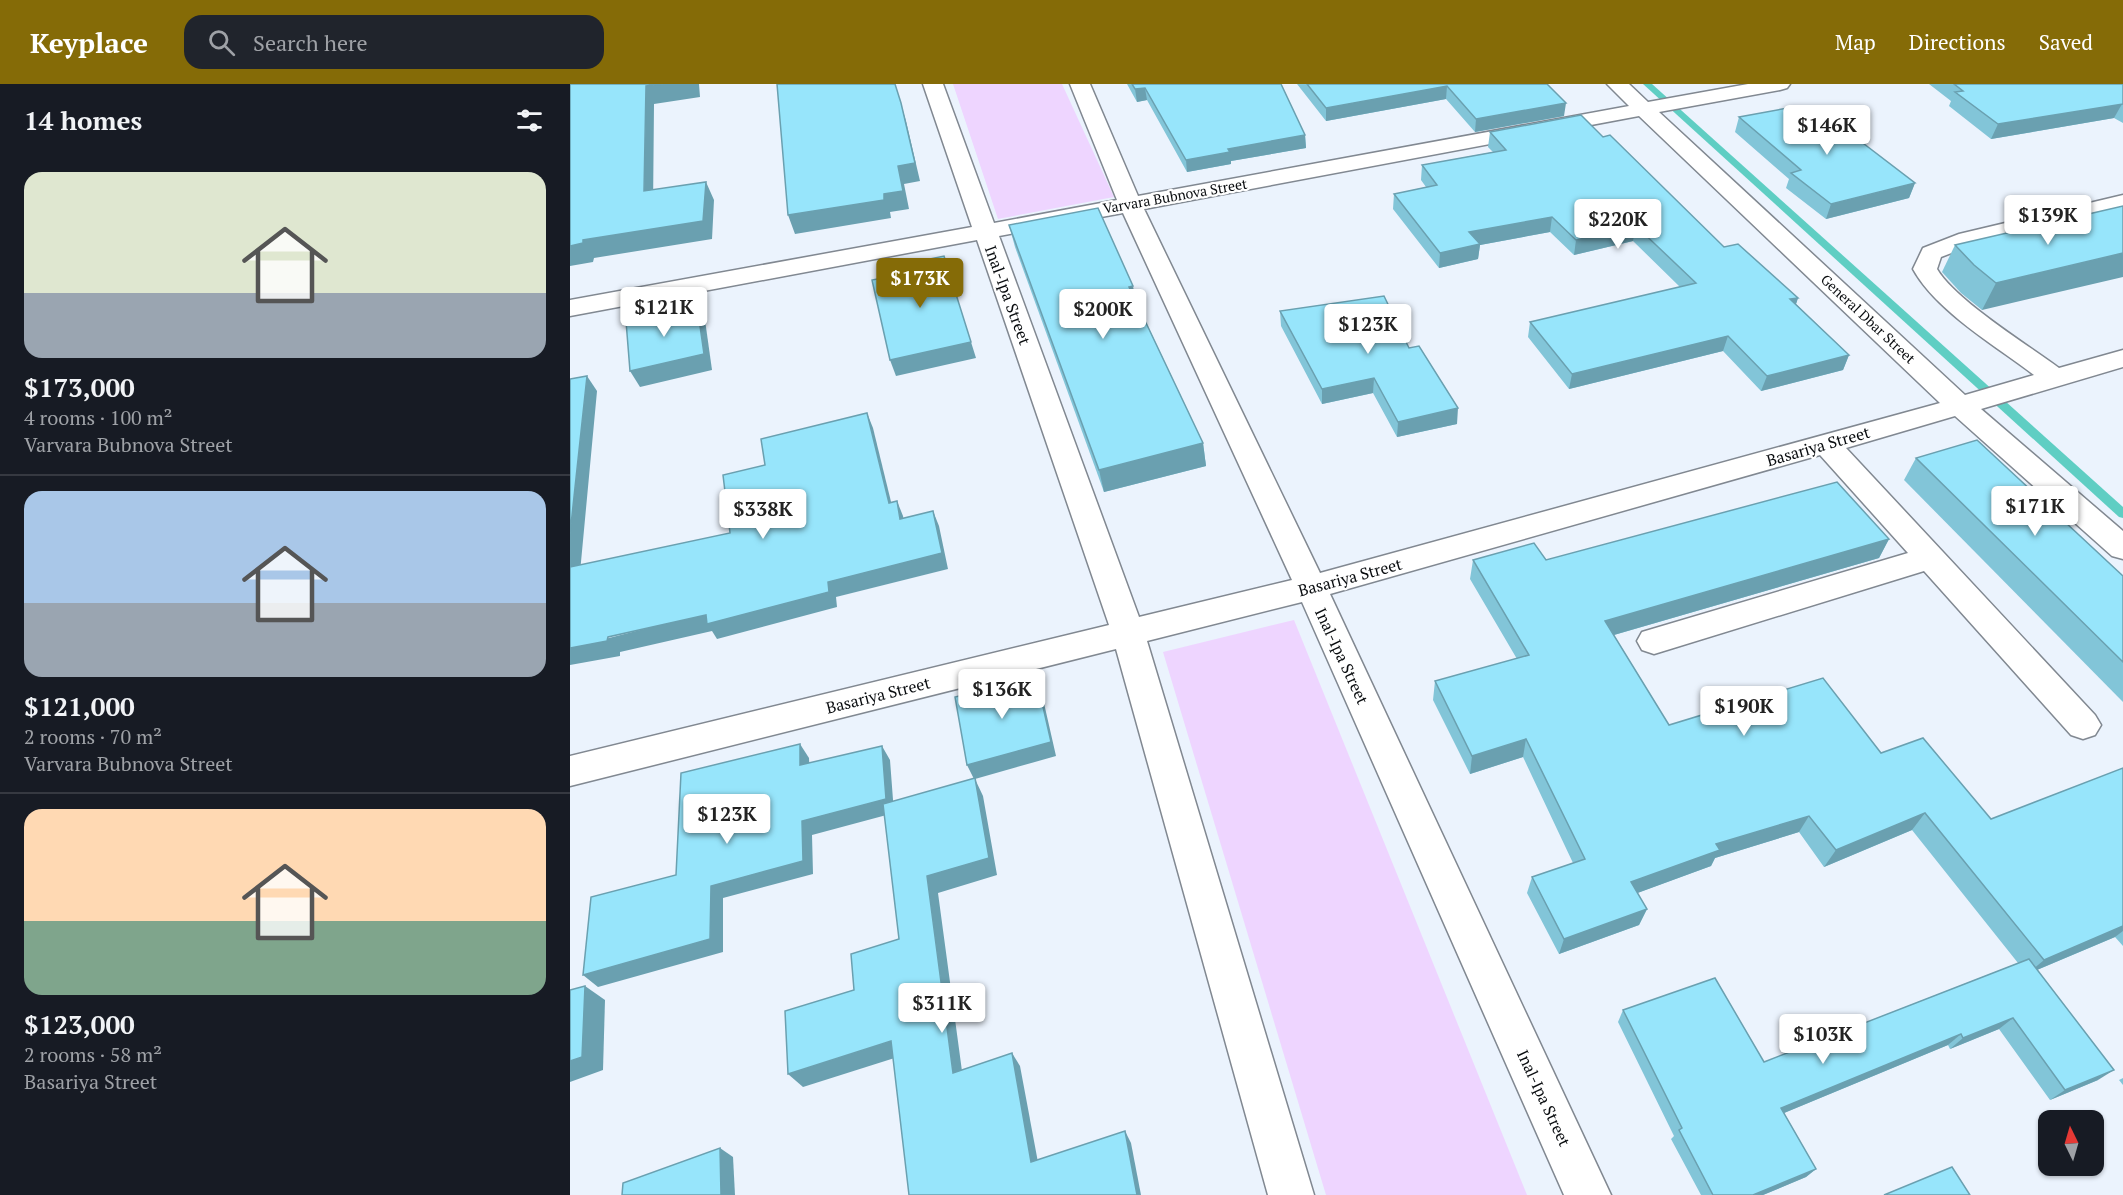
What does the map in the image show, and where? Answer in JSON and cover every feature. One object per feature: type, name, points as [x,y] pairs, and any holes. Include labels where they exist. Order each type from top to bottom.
[{"type":"street","name":"Inal-Ipa Street","points":[[933,84],[1128,633],[1291,1195]]},
{"type":"street","name":"Inal-Ipa Street","points":[[1080,84],[1130,204],[1311,587],[1588,1195]]},
{"type":"street","name":"General Dbar Street","points":[[1617,84],[1960,406],[2123,548]]},
{"type":"street","name":"Varvara Bubnova Street","points":[[570,308],[1780,84]]},
{"type":"street","points":[[2054,377],[1951,300],[1933,284],[1924,269],[1931,253],[1967,239],[2123,202]]},
{"type":"street","name":"Basariya Street","points":[[570,771],[1311,587],[1826,444],[2123,357]]},
{"type":"street","points":[[1826,444],[2083,725]]},
{"type":"street","points":[[1654,641],[1930,558]]},
{"type":"shaded area","points":[[953,84],[1062,84],[1114,197],[998,219]]},
{"type":"shaded area","points":[[1294,620],[1527,1195],[1326,1195],[1163,652]]},
{"type":"building","points":[[570,84],[663,84],[646,86],[644,191],[706,182],[703,221],[583,240],[583,243],[570,246]]},
{"type":"building","points":[[777,84],[895,84],[915,163],[898,166],[903,191],[884,194],[884,200],[788,215]]},
{"type":"building","points":[[1132,84],[1281,84],[1305,135],[1228,149],[1230,152],[1186,160],[1145,88],[1135,89]]},
{"type":"building","points":[[1307,84],[1547,84],[1566,103],[1476,119],[1447,86],[1326,108]]},
{"type":"building","points":[[1954,84],[2123,84],[2123,104],[1998,124],[1955,92],[1963,91]]},
{"type":"building","points":[[1793,107],[1815,124],[1834,121],[1915,183],[1831,204],[1791,173],[1801,170],[1739,117]]},
{"type":"building","points":[[1581,115],[1603,137],[1610,135],[1724,247],[1738,244],[1798,298],[1790,299],[1849,355],[1767,376],[1728,336],[1572,374],[1530,322],[1696,283],[1636,226],[1576,240],[1552,217],[1469,232],[1480,244],[1440,253],[1394,194],[1437,185],[1422,165],[1506,150],[1490,132]]},
{"type":"building","points":[[2123,206],[2123,253],[1996,283],[1955,245]]},
{"type":"building","points":[[1098,208],[1133,286],[1129,287],[1203,443],[1099,470],[1009,225]]},
{"type":"building","points":[[944,256],[971,342],[890,360],[872,280],[897,275],[895,266]]},
{"type":"building","points":[[1384,296],[1409,348],[1419,346],[1458,408],[1398,422],[1374,378],[1322,389],[1280,311]]},
{"type":"building","points":[[697,305],[704,354],[630,371],[626,321]]},
{"type":"building","points":[[587,376],[570,534],[570,379]]},
{"type":"building","points":[[867,413],[889,503],[897,501],[900,519],[933,511],[942,553],[828,582],[829,592],[707,624],[706,615],[608,637],[607,641],[570,648],[570,567],[730,533],[723,475],[765,465],[761,439]]},
{"type":"building","points":[[1977,440],[2123,576],[2123,662],[1916,458]]},
{"type":"building","points":[[1837,482],[1889,539],[1605,621],[1669,725],[1823,678],[1881,753],[1923,738],[1991,819],[2123,768],[2123,926],[2044,960],[1925,813],[1836,850],[1809,816],[1716,844],[1720,850],[1631,882],[1647,909],[1564,939],[1532,877],[1585,859],[1526,739],[1472,756],[1435,681],[1529,655],[1473,560],[1534,543],[1546,560]]},
{"type":"building","points":[[1036,676],[1051,742],[967,765],[955,697]]},
{"type":"building","points":[[800,744],[800,765],[882,746],[886,799],[802,821],[803,861],[711,886],[710,939],[583,975],[591,897],[676,875],[681,773]]},
{"type":"building","points":[[975,778],[989,858],[927,876],[953,1073],[1012,1053],[1031,1162],[1125,1131],[1137,1195],[909,1195],[891,1041],[788,1074],[785,1011],[854,990],[851,954],[899,939],[883,804]]},
{"type":"building","points":[[2029,959],[2114,1070],[2065,1090],[2013,1018],[1963,1038],[1961,1034],[1781,1108],[1816,1169],[1753,1195],[1713,1195],[1679,1130],[1682,1128],[1623,1010],[1715,978],[1764,1062]]},
{"type":"building","points":[[585,986],[582,1057],[570,1061],[570,990]]},
{"type":"building","points":[[720,1148],[721,1195],[622,1195],[623,1183]]},
{"type":"building","points":[[1952,1167],[1970,1195],[1884,1195]]},
{"type":"waterway","points":[[1647,84],[2123,514]]}]
